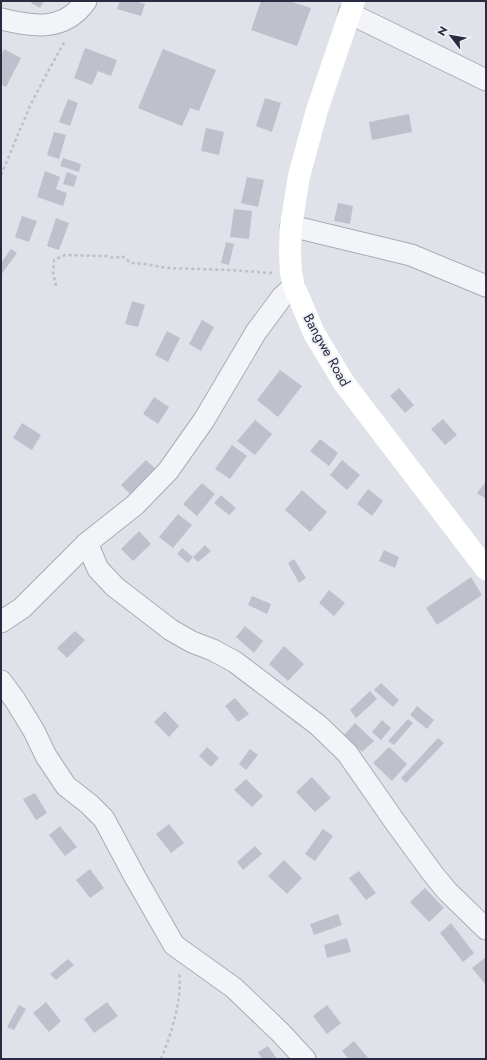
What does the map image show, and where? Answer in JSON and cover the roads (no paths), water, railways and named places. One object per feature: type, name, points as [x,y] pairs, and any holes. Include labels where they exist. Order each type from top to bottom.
[{"type":"street","points":[[1,19],[24,25],[55,24],[70,17],[86,1]]},
{"type":"street","points":[[352,7],[486,80]]},
{"type":"street","name":"Bangwe Road","points":[[352,7],[317,110],[299,176],[290,252],[292,280],[314,333],[344,383],[486,569]]},
{"type":"street","points":[[292,226],[411,256],[486,286]]},
{"type":"street","points":[[1,622],[22,608],[87,543],[135,506],[168,471],[204,420],[256,332],[282,297],[292,280]]},
{"type":"street","points":[[87,543],[98,569],[115,587],[171,630],[192,642],[213,650],[235,662],[318,726],[347,753],[433,874],[447,891],[486,929]]},
{"type":"street","points":[[1,681],[16,700],[34,731],[46,756],[66,786],[90,804],[104,820],[134,877],[174,945],[234,988],[281,1033],[305,1059]]}]
